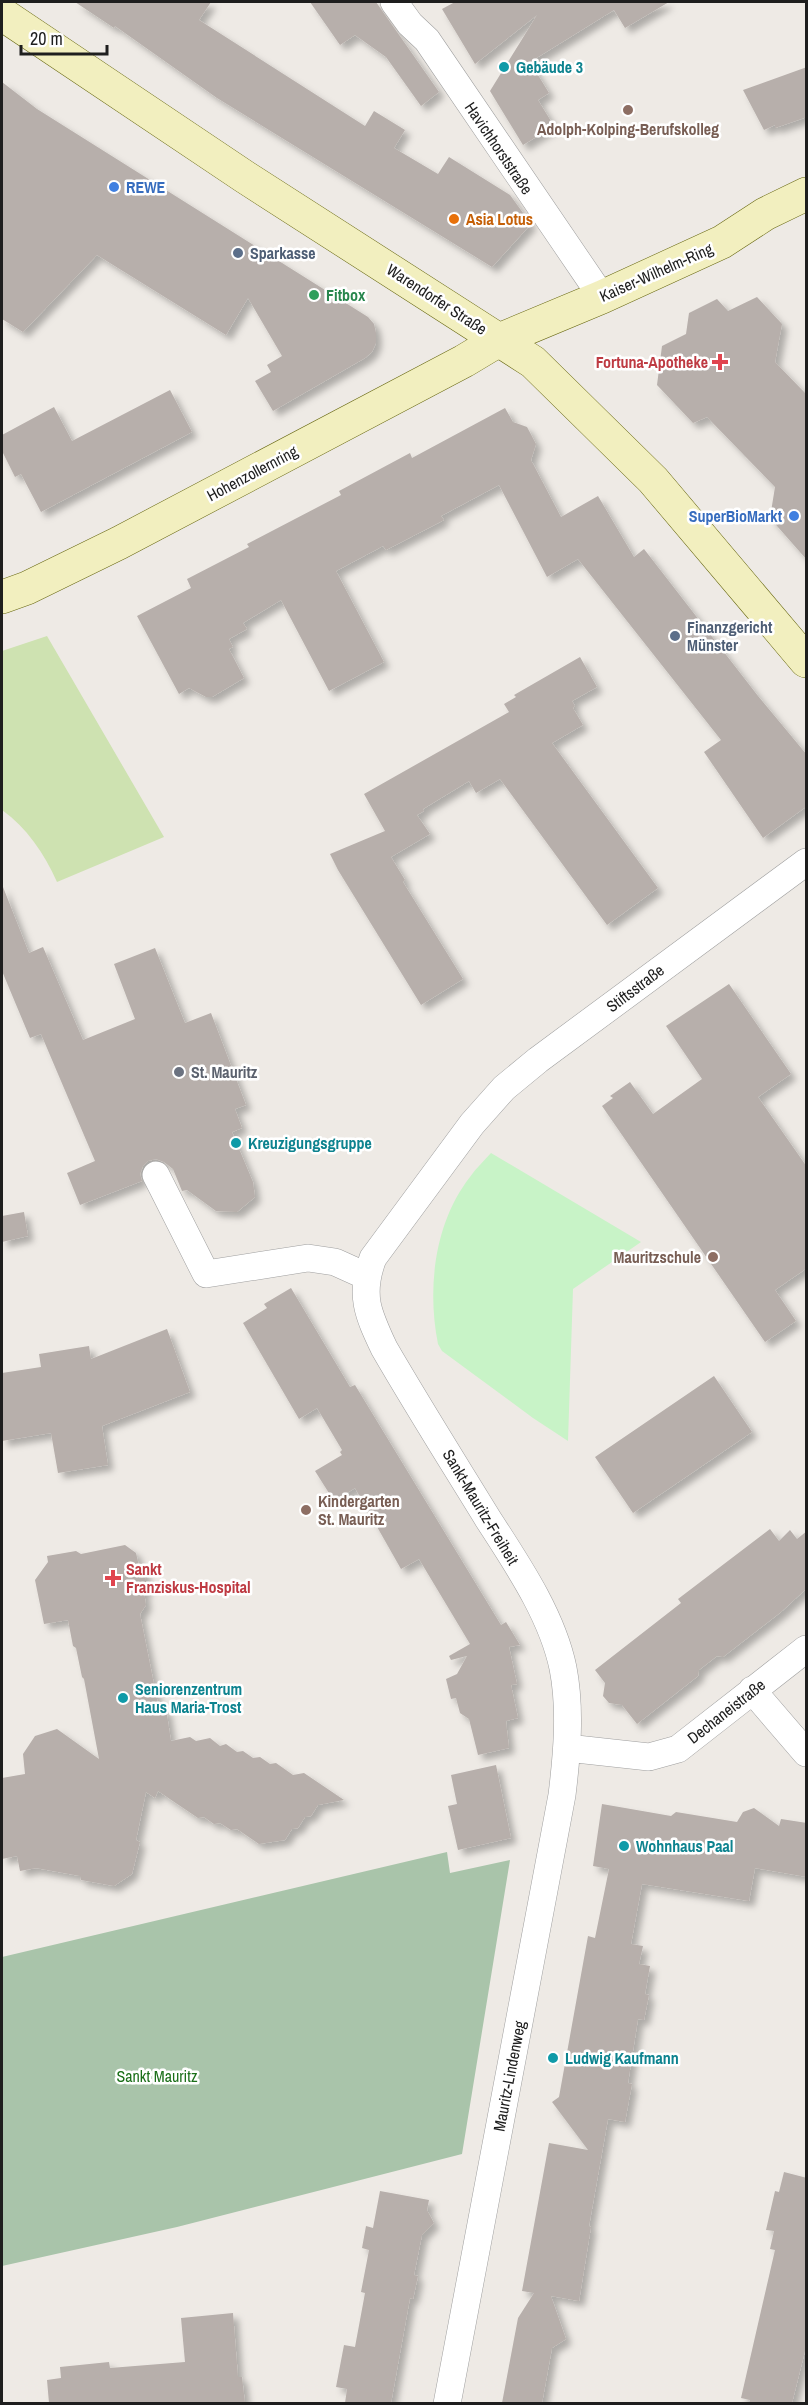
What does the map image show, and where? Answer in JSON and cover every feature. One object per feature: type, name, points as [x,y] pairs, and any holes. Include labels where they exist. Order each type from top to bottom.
[{"type":"main road","name":"Warendorfer Straße","points":[[2,14],[245,177],[533,362],[653,480],[807,661]]},
{"type":"main road","name":"Kaiser-Wilhelm-Ring","points":[[499,340],[602,297],[722,242],[765,213],[807,194]]},
{"type":"main road","name":"Hohenzollernring","points":[[2,597],[27,588],[119,543],[464,362],[499,340]]},
{"type":"street","name":"Havichhorststraße","points":[[394,2],[410,24],[427,40],[602,297]]},
{"type":"street","name":"Stiftsstraße","points":[[472,1124],[504,1088],[538,1060],[807,862]]},
{"type":"street","name":"Sankt-Mauritz-Freiheit","points":[[472,1124],[373,1258],[366,1276],[365,1296],[369,1317],[384,1348],[508,1551],[556,1642],[563,1670],[567,1748]]},
{"type":"street","points":[[156,1175],[206,1274],[308,1258],[335,1262],[366,1276]]},
{"type":"street","name":"Dechaneistraße","points":[[567,1748],[649,1757],[678,1749],[807,1649]]},
{"type":"street","points":[[752,1690],[807,1753]]},
{"type":"street","name":"Mauritz-Lindenweg","points":[[447,2403],[562,1795],[567,1748]]},
{"type":"green space","points":[[47,636],[164,837],[57,882],[34,842],[2,810],[2,651]]},
{"type":"green space","points":[[491,1153],[641,1242],[573,1289],[568,1441],[442,1351],[438,1344],[433,1301],[436,1257],[441,1236],[458,1195],[472,1174]]},
{"type":"green space","name":"Sankt Mauritz","points":[[447,1852],[450,1873],[510,1860],[462,2154],[177,2227],[2,2266],[2,1957]]},
{"type":"building","points":[[75,2],[211,2],[199,20],[365,126],[374,111],[405,130],[394,148],[438,174],[449,157],[510,195],[531,224],[492,267],[217,98],[115,26],[114,28]]},
{"type":"building","points":[[310,2],[376,2],[439,92],[421,106],[386,57],[355,35],[340,45]]},
{"type":"building","name":"Gebäude 3","points":[[455,2],[669,2],[625,28],[614,10],[530,62],[549,93],[538,100],[554,126],[523,145],[490,91],[537,15],[475,64],[442,9]]},
{"type":"building","points":[[807,67],[807,117],[764,130],[743,90]]},
{"type":"building","points":[[2,82],[37,109],[368,317],[374,324],[376,333],[376,343],[372,352],[273,411],[255,381],[271,372],[267,365],[282,356],[248,298],[226,335],[97,255],[23,332],[2,319]]},
{"type":"building","points":[[757,297],[782,324],[775,362],[807,395],[807,560],[770,518],[775,487],[707,417],[693,423],[657,385],[662,346],[686,334],[689,313],[717,299],[728,311]]},
{"type":"building","points":[[170,390],[192,432],[41,512],[21,474],[15,477],[2,451],[2,435],[54,407],[72,441]]},
{"type":"building","points":[[505,408],[513,422],[527,427],[536,444],[531,460],[561,517],[598,496],[634,557],[644,549],[758,696],[807,755],[807,806],[763,838],[704,752],[721,740],[578,559],[547,577],[499,485],[441,516],[444,520],[386,550],[383,546],[336,571],[384,662],[329,691],[281,600],[243,623],[247,629],[229,639],[233,647],[229,649],[244,678],[212,697],[206,697],[189,688],[179,694],[137,616],[191,588],[187,579],[249,547],[247,544],[341,495],[339,491],[410,453],[412,458]]},
{"type":"building","points":[[580,657],[597,687],[572,701],[575,706],[573,708],[583,725],[552,743],[658,888],[607,925],[500,779],[476,793],[469,781],[423,809],[424,811],[417,815],[430,834],[391,857],[405,880],[403,882],[463,979],[421,1005],[330,854],[385,831],[364,794],[509,712],[504,704],[516,697],[514,695]]},
{"type":"building","points":[[2,887],[29,953],[43,947],[83,1040],[135,1019],[114,964],[155,948],[185,1023],[211,1013],[246,1105],[235,1109],[242,1128],[232,1132],[253,1182],[255,1197],[237,1212],[216,1211],[187,1190],[182,1191],[173,1169],[156,1159],[148,1161],[143,1166],[140,1174],[142,1181],[80,1205],[67,1173],[95,1161],[41,1034],[30,1038],[2,971]]},
{"type":"building","points":[[729,984],[791,1074],[758,1097],[807,1167],[807,1268],[775,1290],[796,1321],[765,1342],[602,1106],[613,1098],[610,1096],[630,1082],[653,1114],[702,1079],[666,1026]]},
{"type":"building","points":[[24,1212],[28,1236],[2,1242],[2,1216]]},
{"type":"building","points":[[291,1288],[350,1387],[355,1385],[501,1625],[506,1622],[520,1645],[509,1647],[517,1684],[511,1685],[518,1718],[506,1721],[509,1748],[478,1755],[469,1719],[460,1713],[456,1698],[451,1699],[446,1679],[457,1674],[467,1656],[451,1660],[449,1656],[470,1644],[419,1559],[401,1569],[355,1488],[334,1501],[315,1471],[342,1455],[340,1452],[342,1450],[317,1408],[299,1419],[243,1323],[267,1308],[264,1304]]},
{"type":"building","points":[[167,1329],[190,1392],[102,1426],[108,1465],[58,1473],[51,1433],[2,1441],[2,1373],[41,1367],[39,1354],[89,1346],[91,1359]]},
{"type":"building","points":[[714,1376],[752,1432],[633,1513],[595,1457]]},
{"type":"building","points":[[770,1529],[779,1541],[790,1530],[797,1539],[807,1531],[807,1588],[781,1612],[723,1657],[717,1656],[699,1670],[698,1676],[637,1724],[622,1705],[609,1703],[603,1696],[605,1683],[595,1670],[681,1603],[678,1599]]},
{"type":"building","name":"Seniorenzentrum Haus Maria-Trost","points":[[125,1545],[136,1553],[139,1566],[144,1569],[147,1587],[144,1592],[146,1605],[140,1614],[159,1709],[166,1708],[171,1741],[190,1737],[196,1741],[210,1738],[220,1746],[226,1744],[237,1752],[243,1751],[253,1758],[260,1757],[270,1764],[276,1763],[293,1775],[304,1773],[344,1800],[318,1805],[311,1816],[305,1817],[298,1828],[292,1829],[285,1840],[259,1844],[237,1829],[231,1830],[220,1823],[214,1824],[204,1817],[198,1818],[158,1791],[155,1798],[146,1792],[136,1840],[140,1842],[132,1874],[114,1886],[81,1880],[80,1876],[36,1868],[20,1871],[17,1856],[2,1859],[2,1778],[25,1774],[23,1754],[35,1736],[57,1729],[99,1759],[84,1679],[76,1648],[73,1646],[68,1620],[44,1624],[35,1580],[48,1562],[47,1556],[76,1551],[81,1554]]},
{"type":"building","points":[[496,1765],[511,1838],[458,1850],[448,1806],[457,1804],[451,1775]]},
{"type":"building","points":[[602,1804],[671,1816],[676,1812],[737,1822],[743,1812],[754,1808],[779,1826],[781,1819],[807,1823],[807,1877],[755,1868],[749,1901],[642,1884],[631,1944],[643,1946],[639,1964],[650,1966],[645,1994],[649,1995],[644,2020],[638,2019],[628,2083],[632,2084],[625,2122],[608,2119],[589,2226],[591,2227],[579,2301],[551,2296],[566,2339],[552,2348],[542,2403],[502,2403],[518,2318],[534,2293],[522,2291],[549,2143],[588,2150],[552,2102],[559,2097],[588,1936],[595,1938],[609,1869],[593,1866]]},
{"type":"building","points":[[784,2172],[807,2178],[807,2343],[792,2403],[749,2403],[750,2400],[741,2398],[775,2250],[770,2249],[774,2231],[766,2230],[775,2191],[779,2192]]},
{"type":"building","points":[[380,2191],[429,2200],[427,2210],[434,2223],[422,2235],[414,2275],[418,2276],[413,2299],[410,2298],[391,2403],[345,2403],[347,2389],[336,2387],[344,2345],[355,2347],[365,2293],[361,2292],[369,2250],[362,2248],[366,2226],[373,2228]]},
{"type":"building","points":[[233,2313],[238,2377],[242,2377],[245,2403],[49,2403],[47,2380],[61,2378],[60,2367],[109,2362],[110,2368],[185,2362],[181,2318]]},
{"type":"place","name":"Gebäude 3","points":[[504,67]]},
{"type":"place","name":"Adolph-Kolping-Berufskolleg","points":[[628,110]]},
{"type":"place","name":"REWE","points":[[114,187]]},
{"type":"place","name":"Asia Lotus","points":[[454,219]]},
{"type":"place","name":"Sparkasse","points":[[238,253]]},
{"type":"place","name":"Fitbox","points":[[314,295]]},
{"type":"place","name":"Fortuna-Apotheke","points":[[720,362]]},
{"type":"place","name":"SuperBioMarkt","points":[[794,516]]},
{"type":"place","name":"Finanzgericht Münster","points":[[675,636]]},
{"type":"place","name":"St. Mauritz","points":[[179,1072]]},
{"type":"place","name":"Kreuzigungsgruppe","points":[[236,1143]]},
{"type":"place","name":"Mauritzschule","points":[[713,1257]]},
{"type":"place","name":"Kindergarten St. Mauritz","points":[[306,1510]]},
{"type":"place","name":"Sankt Franziskus-Hospital","points":[[113,1578]]},
{"type":"place","name":"Seniorenzentrum Haus Maria-Trost","points":[[123,1698]]},
{"type":"place","name":"Wohnhaus Paal","points":[[624,1846]]},
{"type":"place","name":"Ludwig Kaufmann","points":[[553,2058]]}]
